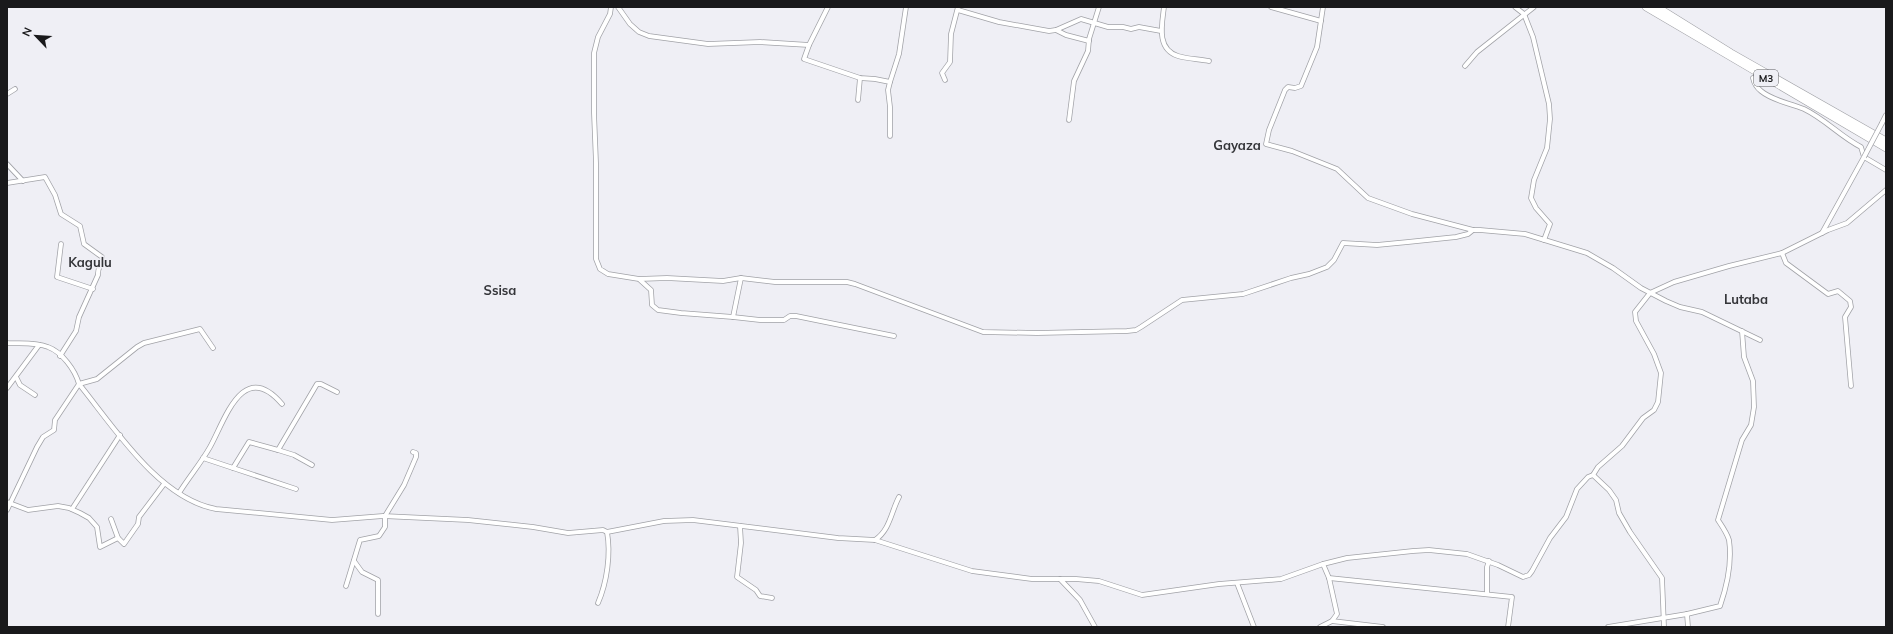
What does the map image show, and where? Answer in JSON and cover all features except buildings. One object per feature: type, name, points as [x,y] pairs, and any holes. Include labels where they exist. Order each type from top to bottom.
[{"type":"highway","name":"M3","points":[[1646,7],[1886,148]]},
{"type":"highway","name":"M3","points":[[1657,7],[1886,142]]},
{"type":"street","points":[[611,7],[610,14],[598,37],[594,53],[596,259],[600,269],[613,276],[639,279],[667,278],[723,281],[741,278],[775,282],[846,282],[855,284],[983,332],[1037,333],[1127,331],[1136,330],[1142,327],[1182,300],[1243,294],[1291,278],[1309,274],[1331,264],[1343,243],[1377,245],[1408,242],[1456,237],[1468,234],[1473,230]]},
{"type":"street","points":[[618,7],[630,24],[639,32],[649,36],[708,44],[760,42],[809,45]]},
{"type":"street","points":[[828,7],[809,45],[804,59],[860,78],[874,78],[890,82]]},
{"type":"street","points":[[890,136],[890,107],[888,90],[903,35],[906,7]]},
{"type":"street","points":[[1069,120],[1074,81],[1088,51],[1089,41],[1099,7]]},
{"type":"street","points":[[1164,7],[1161,31],[1165,45],[1176,55],[1209,61]]},
{"type":"street","points":[[1271,7],[1321,21]]},
{"type":"street","points":[[1324,7],[1317,47],[1301,86],[1295,88],[1288,87],[1285,90],[1269,130],[1266,144],[1292,151],[1337,169],[1362,194],[1412,214],[1473,230],[1525,234],[1594,256],[1650,293],[1680,307],[1702,312],[1760,340]]},
{"type":"street","points":[[1515,7],[1524,14],[1533,37],[1549,104],[1550,119],[1547,148],[1534,180],[1531,198],[1536,208],[1550,224],[1544,240]]},
{"type":"street","points":[[1465,66],[1477,52],[1534,7]]},
{"type":"street","points":[[945,80],[942,73],[950,62],[951,34],[955,14],[958,9],[999,22],[1049,31],[1056,30],[1079,19],[1108,27],[1123,27],[1131,29],[1139,27],[1161,31]]},
{"type":"street","points":[[1056,30],[1066,35],[1089,41]]},
{"type":"street","points":[[858,100],[860,78]]},
{"type":"street","points":[[1753,78],[1757,87],[1764,93],[1803,109],[1861,147],[1864,157],[1886,170]]},
{"type":"street","points":[[7,94],[15,89]]},
{"type":"street","points":[[1821,234],[1886,115]]},
{"type":"street","points":[[7,164],[23,181]]},
{"type":"street","points":[[7,183],[45,177],[55,195],[57,207],[61,214],[80,226],[84,244],[101,255],[102,260],[98,269],[98,275],[93,289],[79,317],[76,331],[60,356]]},
{"type":"street","points":[[7,343],[49,347],[60,356],[71,369],[77,377],[79,384],[120,435],[152,473],[164,484],[210,508],[240,513],[332,520],[385,516],[468,520],[533,527],[568,533],[604,530],[607,532],[633,526],[674,520],[693,520],[838,538],[875,540],[972,572],[1008,577],[1099,581],[1142,595],[1219,584],[1281,579],[1323,564],[1360,556],[1429,550],[1467,554],[1489,561],[1523,577],[1529,576],[1550,538],[1566,517],[1577,488],[1588,477],[1593,475],[1598,468],[1622,446],[1643,418],[1654,410],[1658,402],[1661,373],[1634,315],[1636,309],[1650,293],[1674,282],[1782,253],[1852,220],[1886,190]]},
{"type":"street","points":[[61,244],[57,277],[93,289]]},
{"type":"street","points":[[1782,253],[1786,263],[1828,294],[1838,291],[1850,301],[1851,307],[1845,317],[1851,386]]},
{"type":"street","points":[[733,317],[741,278]]},
{"type":"street","points":[[639,279],[651,290],[652,304],[658,310],[686,314],[760,320],[782,320],[796,316],[894,336]]},
{"type":"street","points":[[7,510],[9,503],[37,447],[43,437],[54,430],[55,420],[79,384],[97,379],[137,347],[160,339],[200,329],[213,348]]},
{"type":"street","points":[[1608,627],[1686,614],[1720,606],[1730,558],[1729,539],[1718,520],[1742,440],[1752,425],[1754,407],[1753,380],[1744,357],[1742,331]]},
{"type":"street","points":[[7,388],[39,345]]},
{"type":"street","points":[[16,377],[20,385],[35,395]]},
{"type":"street","points":[[278,450],[317,384],[321,384],[337,392]]},
{"type":"street","points":[[179,492],[203,458],[232,404],[243,391],[250,388],[264,390],[275,396],[282,404]]},
{"type":"street","points":[[72,509],[120,435]]},
{"type":"street","points":[[233,468],[249,442],[294,455],[312,465]]},
{"type":"street","points":[[346,586],[360,540],[379,536],[386,527],[385,516],[404,485],[416,457],[416,453],[413,452]]},
{"type":"street","points":[[203,458],[296,489]]},
{"type":"street","points":[[1593,475],[1609,490],[1616,500],[1619,513],[1626,525],[1662,578],[1664,627]]},
{"type":"street","points":[[111,519],[118,538],[122,544],[126,542],[140,522],[139,517],[164,484]]},
{"type":"street","points":[[875,540],[883,534],[886,529],[899,497]]},
{"type":"street","points":[[9,503],[28,510],[50,506],[72,509],[94,522],[100,547],[118,538]]},
{"type":"street","points":[[740,526],[741,542],[737,578],[756,590],[760,596],[772,598]]},
{"type":"street","points":[[598,603],[605,577],[610,546],[607,532]]},
{"type":"street","points":[[354,560],[362,572],[378,580],[378,614]]},
{"type":"street","points":[[1487,594],[1487,567],[1489,561]]},
{"type":"street","points":[[1320,627],[1332,621],[1336,617],[1337,611],[1329,578],[1323,564]]},
{"type":"street","points":[[1329,578],[1512,597],[1508,627]]},
{"type":"street","points":[[1060,579],[1080,600],[1095,627]]},
{"type":"street","points":[[1237,583],[1254,627]]},
{"type":"street","points":[[1686,614],[1688,627]]},
{"type":"street","points":[[1332,621],[1383,627]]},
{"type":"district","name":"Gayaza","points":[[1237,145]]},
{"type":"district","name":"Kagulu","points":[[90,262]]},
{"type":"district","name":"Ssisa","points":[[500,290]]},
{"type":"district","name":"Lutaba","points":[[1746,299]]}]
